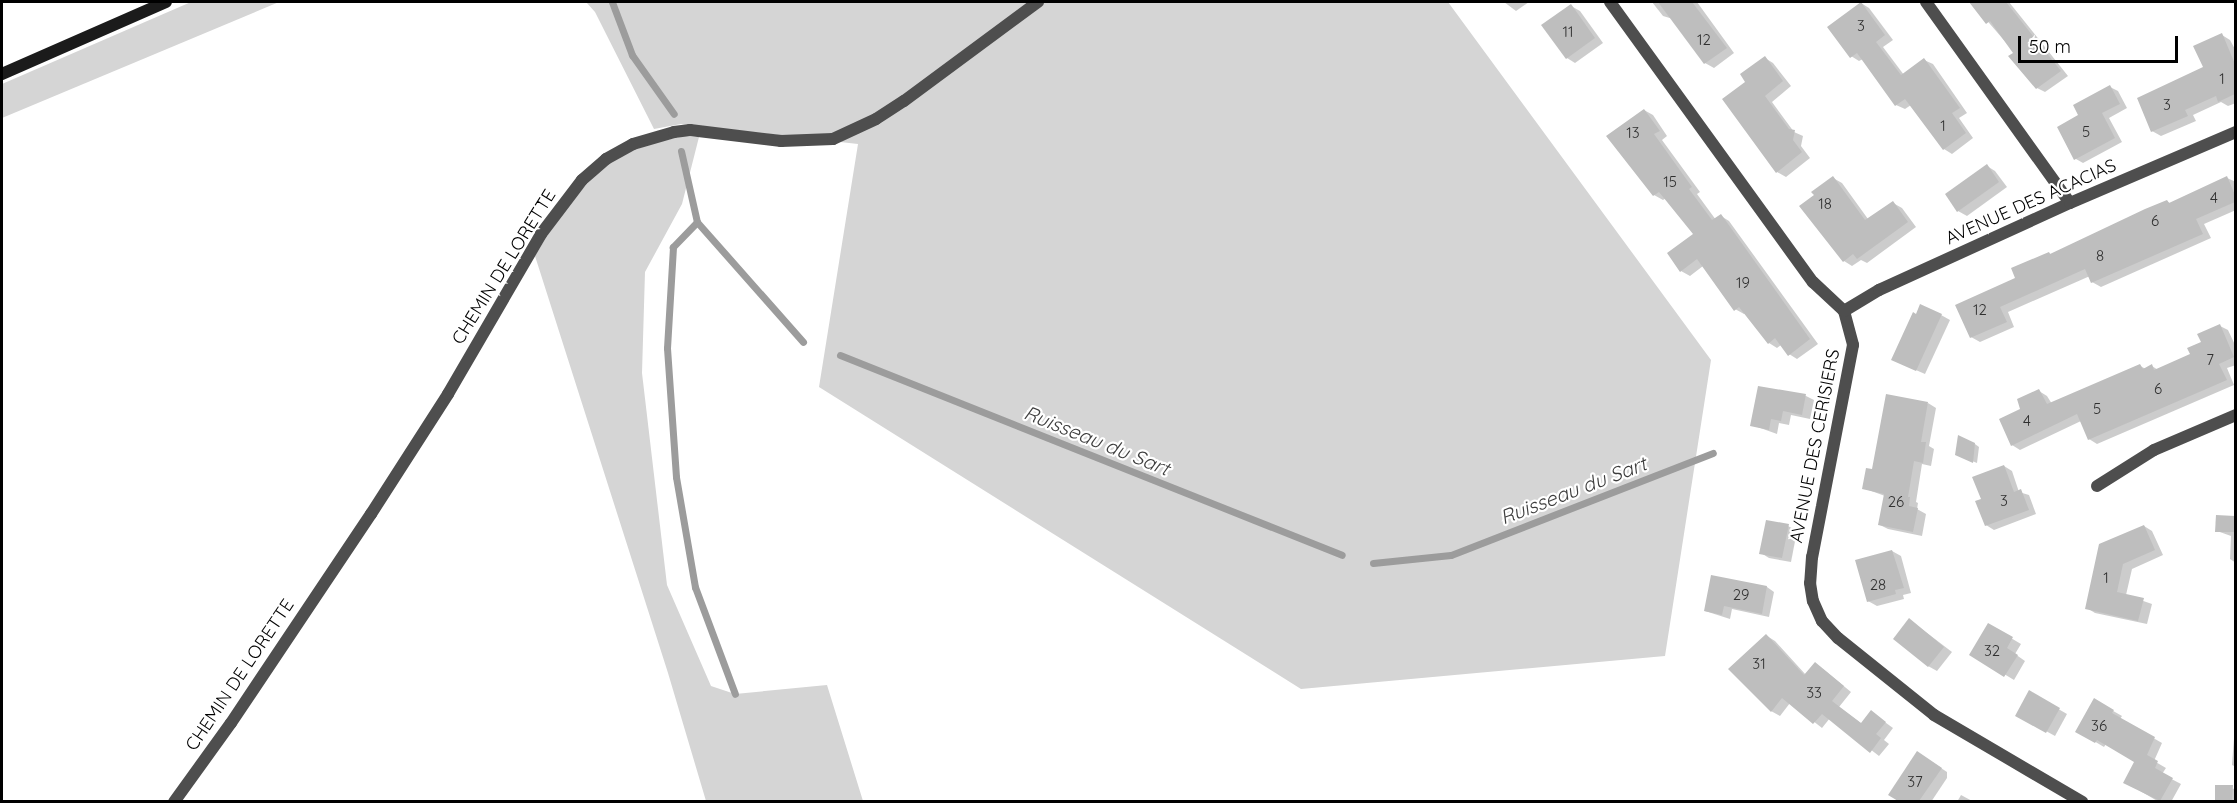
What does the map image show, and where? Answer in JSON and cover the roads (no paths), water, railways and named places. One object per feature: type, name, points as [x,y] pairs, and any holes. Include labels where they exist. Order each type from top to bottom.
[{"type":"main road","points":[[2,74],[166,2]]},
{"type":"street","name":"CHEMIN DE LORETTE","points":[[174,801],[231,723],[371,514],[448,394],[541,234],[582,180],[606,159],[633,144],[674,132],[690,130],[781,141],[833,139],[886,113],[1038,2]]},
{"type":"street","points":[[1610,2],[1814,282],[1844,311]]},
{"type":"street","points":[[1926,2],[2070,204]]},
{"type":"street","name":"AVENUE DES ACACIAS","points":[[1844,311],[1879,290],[2235,132]]},
{"type":"street","name":"AVENUE DES CERISIERS","points":[[1844,311],[1853,345],[1812,557],[1810,583],[1813,601],[1822,621],[1838,638],[1934,716],[2082,801]]},
{"type":"street","points":[[2097,486],[2154,450],[2235,415]]},
{"type":"waterway","name":"Ruisseau du Sart","points":[[612,2],[632,55],[674,114]]},
{"type":"waterway","name":"Ruisseau du Sart","points":[[681,151],[697,222],[803,342]]},
{"type":"waterway","points":[[697,222],[673,247],[667,348],[676,477],[695,587],[735,694]]},
{"type":"waterway","name":"Ruisseau du Sart","points":[[840,355],[1342,555]]},
{"type":"waterway","name":"Ruisseau du Sart","points":[[1373,563],[1451,555],[1713,453]]}]
